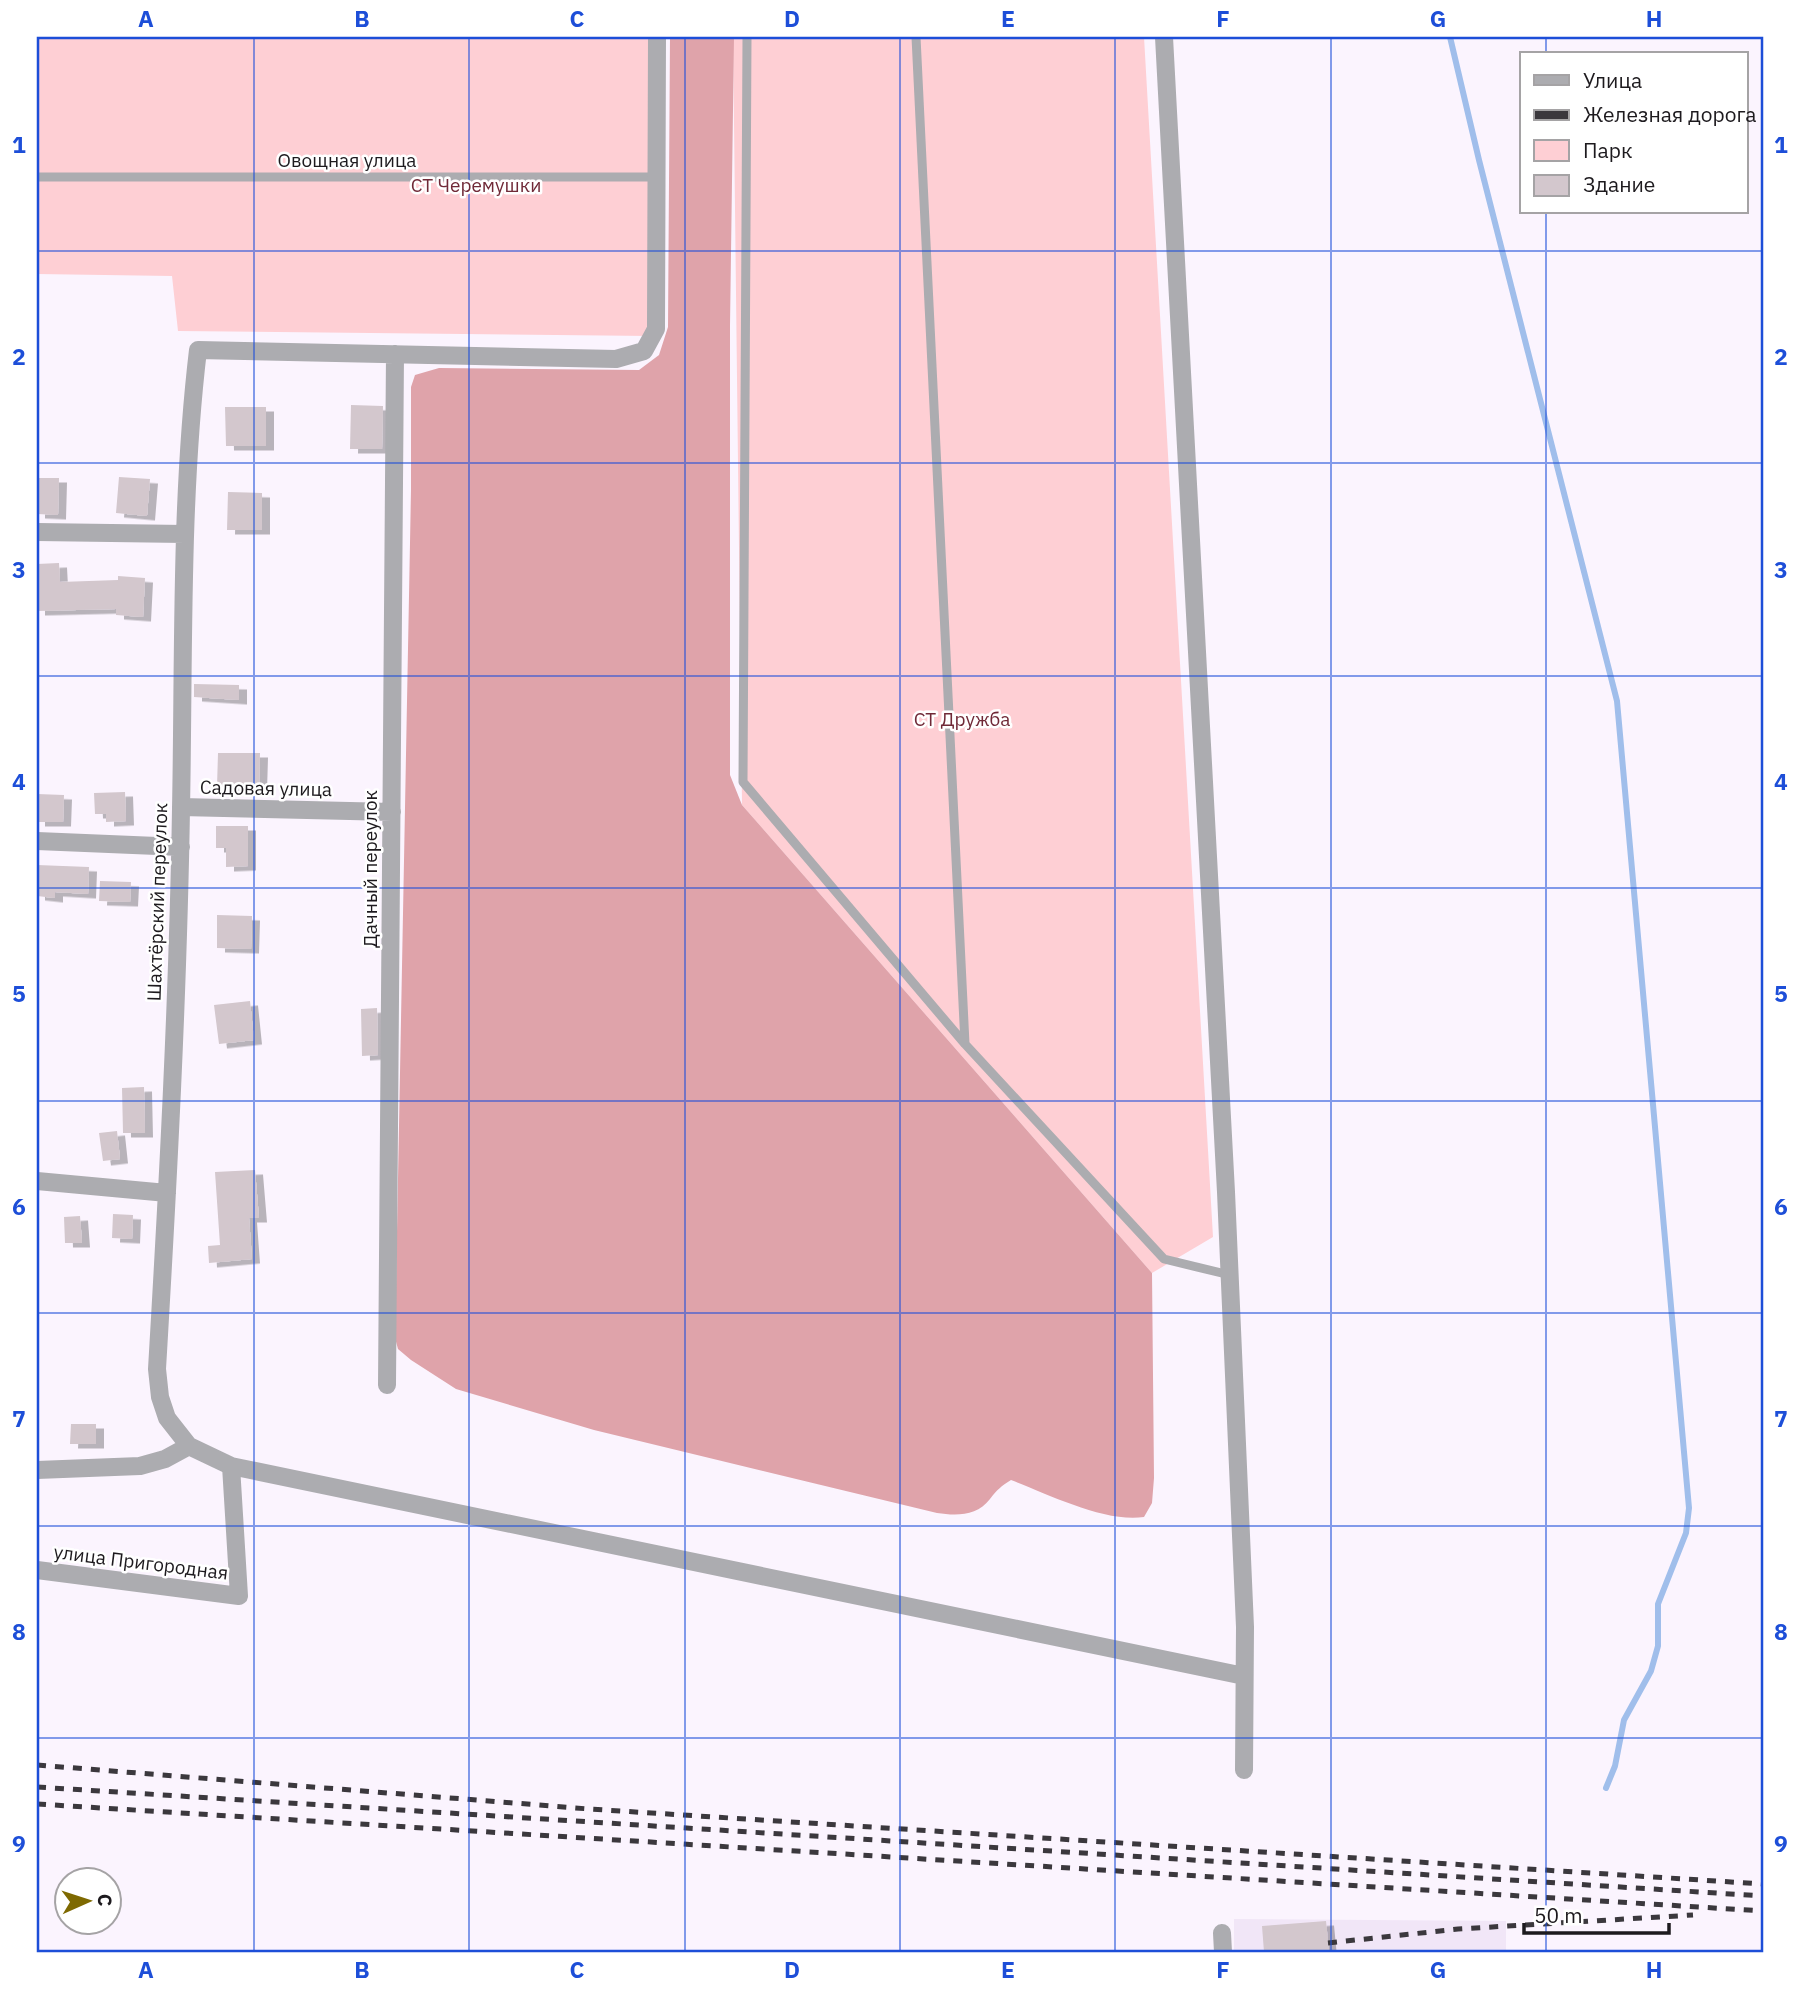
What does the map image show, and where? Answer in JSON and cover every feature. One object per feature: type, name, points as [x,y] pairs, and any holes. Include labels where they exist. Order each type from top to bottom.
[{"type":"street","points":[[395,354],[616,359],[644,351],[656,329],[657,37]]},
{"type":"street","points":[[1164,37],[1230,1275],[1245,1627],[1244,1770]]},
{"type":"street","name":"Шахтёрский переулок","points":[[189,1446],[167,1418],[160,1397],[157,1369],[181,847],[185,534],[198,349],[395,354]]},
{"type":"street","name":"Дачный переулок","points":[[387,1385],[395,354]]},
{"type":"street","points":[[37,532],[185,534]]},
{"type":"street","name":"Садовая улица","points":[[181,807],[392,812]]},
{"type":"street","points":[[37,841],[181,847]]},
{"type":"street","points":[[37,1181],[167,1193]]},
{"type":"street","points":[[37,1470],[141,1466],[165,1459],[189,1446],[231,1466],[1244,1676]]},
{"type":"street","name":"улица Пригородная","points":[[37,1570],[239,1596],[231,1466]]},
{"type":"street","points":[[1222,1933],[1223,1952]]},
{"type":"lane","points":[[747,37],[743,782],[965,1044],[1164,1259],[1230,1275]]},
{"type":"lane","points":[[916,37],[965,1044]]},
{"type":"lane","name":"Овощная улица","points":[[37,177],[657,177]]},
{"type":"shaded area","points":[[670,37],[734,37],[730,326],[730,775],[742,805],[1152,1273],[1154,1478],[1152,1503],[1144,1517],[1129,1518],[1095,1512],[1011,1480],[999,1488],[985,1505],[973,1512],[937,1513],[594,1430],[456,1389],[398,1349],[395,1338],[411,387],[415,375],[439,368],[639,370],[659,355],[668,327]]},
{"type":"shaded area","points":[[1234,1919],[1506,1921],[1506,1952],[1234,1952]]},
{"type":"green space","name":"СТ Черемушки","points":[[37,37],[652,37],[651,336],[178,331],[172,276],[37,274]]},
{"type":"green space","name":"СТ Дружба","points":[[733,37],[1144,37],[1213,1237],[1152,1273],[742,805]]},
{"type":"building","points":[[351,405],[383,406],[382,449],[350,449]]},
{"type":"building","points":[[225,407],[266,407],[266,446],[226,446]]},
{"type":"building","points":[[119,477],[150,479],[147,516],[116,513]]},
{"type":"building","points":[[37,478],[59,478],[58,515],[37,514]]},
{"type":"building","points":[[228,492],[262,493],[262,530],[227,530]]},
{"type":"building","points":[[59,563],[60,582],[118,580],[118,576],[145,578],[143,617],[116,615],[116,609],[37,611],[37,564]]},
{"type":"building","points":[[194,684],[239,685],[239,700],[194,697]]},
{"type":"building","points":[[218,753],[260,753],[259,787],[217,787]]},
{"type":"building","points":[[125,792],[126,821],[106,822],[106,814],[95,814],[94,793]]},
{"type":"building","points":[[37,794],[64,795],[63,822],[37,822]]},
{"type":"building","points":[[216,826],[248,826],[248,866],[226,867],[226,848],[216,848]]},
{"type":"building","points":[[37,865],[89,867],[88,894],[55,892],[55,898],[37,896]]},
{"type":"building","points":[[100,881],[131,882],[130,902],[99,901]]},
{"type":"building","points":[[217,915],[252,916],[251,949],[217,948]]},
{"type":"building","points":[[250,1001],[254,1040],[219,1044],[214,1005]]},
{"type":"building","points":[[377,1008],[378,1055],[362,1056],[361,1009]]},
{"type":"building","points":[[144,1087],[145,1133],[123,1133],[122,1088]]},
{"type":"building","points":[[117,1131],[120,1159],[103,1161],[99,1133]]},
{"type":"building","points":[[255,1170],[259,1218],[249,1218],[252,1259],[209,1263],[208,1246],[220,1245],[215,1172]]},
{"type":"building","points":[[113,1214],[133,1215],[132,1239],[112,1238]]},
{"type":"building","points":[[80,1216],[82,1243],[65,1243],[64,1217]]},
{"type":"building","points":[[71,1424],[96,1424],[96,1444],[70,1444]]},
{"type":"building","points":[[1326,1921],[1329,1952],[1264,1952],[1262,1926]]},
{"type":"waterway","points":[[1450,37],[1617,701],[1689,1508],[1686,1533],[1658,1604],[1658,1646],[1651,1671],[1624,1720],[1615,1766],[1606,1788]]},
{"type":"railway","points":[[37,1765],[589,1809],[1763,1884]]},
{"type":"railway","points":[[37,1787],[1763,1896]]},
{"type":"railway","points":[[37,1804],[1763,1911]]},
{"type":"railway","points":[[1328,1943],[1458,1929],[1693,1915]]}]
